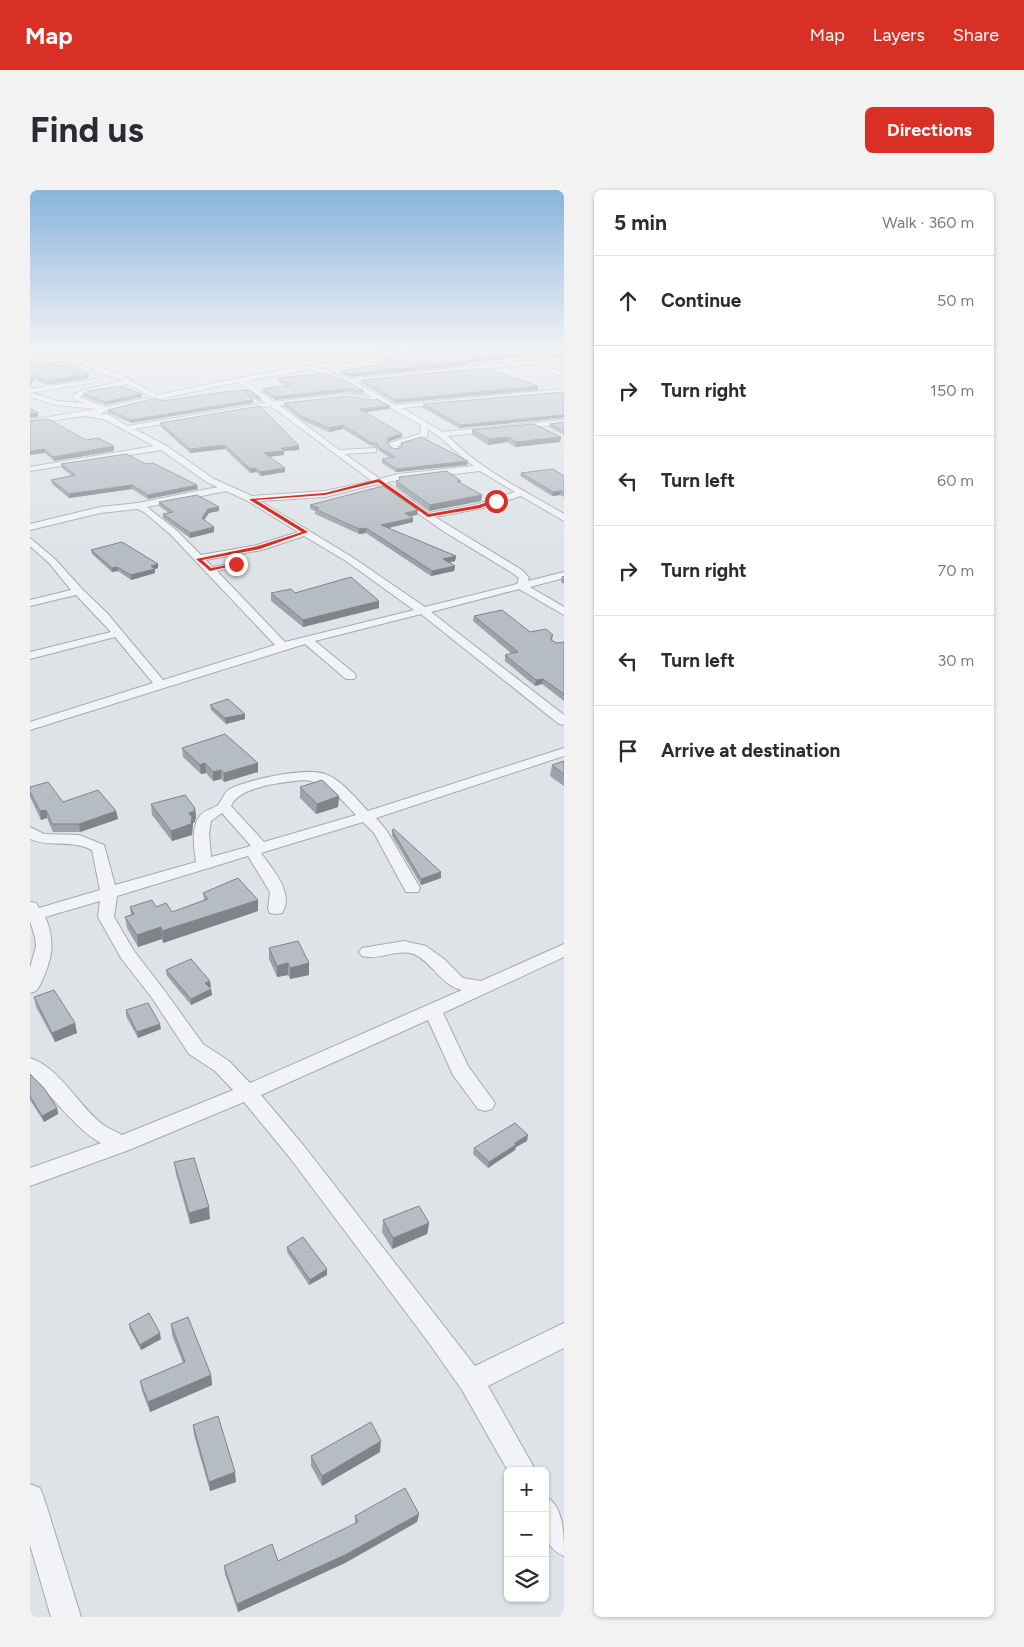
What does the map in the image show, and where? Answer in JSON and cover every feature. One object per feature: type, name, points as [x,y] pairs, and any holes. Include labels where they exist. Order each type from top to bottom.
[{"type":"street","points":[[30,422],[79,415]]},
{"type":"street","points":[[106,415],[126,428],[162,447],[211,482],[251,500],[306,532],[386,583],[564,721]]},
{"type":"street","points":[[126,428],[206,415]]},
{"type":"street","points":[[288,415],[428,516],[518,572],[524,578],[521,586]]},
{"type":"street","points":[[408,415],[442,434],[456,449],[481,468],[564,518]]},
{"type":"street","points":[[442,434],[564,422]]},
{"type":"street","points":[[142,436],[156,433],[148,424]]},
{"type":"street","points":[[396,449],[392,444],[424,435],[425,425]]},
{"type":"street","points":[[535,425],[549,433]]},
{"type":"street","points":[[30,469],[162,447]]},
{"type":"street","points":[[339,452],[373,450]]},
{"type":"street","points":[[251,500],[325,494],[379,481],[421,474],[481,468]]},
{"type":"street","points":[[30,527],[100,510],[138,506],[227,488]]},
{"type":"street","points":[[428,516],[480,506],[520,492]]},
{"type":"street","points":[[138,506],[147,510],[173,532],[283,646]]},
{"type":"street","points":[[198,559],[258,548],[306,532]]},
{"type":"street","points":[[30,541],[52,560],[78,591],[119,633],[160,684]]},
{"type":"street","points":[[210,570],[236,564]]},
{"type":"street","points":[[30,726],[283,646],[564,575]]},
{"type":"street","points":[[521,586],[564,612]]},
{"type":"street","points":[[30,603],[78,591]]},
{"type":"street","points":[[30,656],[119,633]]},
{"type":"street","points":[[307,640],[350,676]]},
{"type":"street","points":[[30,987],[40,968],[43,956],[44,932],[32,912],[109,893],[367,816],[564,752]]},
{"type":"street","points":[[204,864],[201,850],[205,820],[208,815],[224,807],[227,798],[236,791],[278,779],[304,776],[322,777],[343,793],[380,831],[412,888]]},
{"type":"street","points":[[224,807],[256,849],[278,892],[276,909]]},
{"type":"street","points":[[30,831],[32,834],[46,838],[75,839],[99,848],[109,893],[106,917],[127,954],[158,994],[196,1049],[222,1066],[248,1093],[270,1122],[297,1152],[438,1335],[471,1381],[521,1467]]},
{"type":"street","points":[[368,952],[404,948],[420,950],[438,963],[457,983],[482,988]]},
{"type":"street","points":[[30,1177],[122,1144],[248,1093],[433,1011],[564,950]]},
{"type":"street","points":[[433,1011],[460,1070],[485,1103]]},
{"type":"street","points":[[30,1065],[54,1085],[97,1131],[122,1144]]},
{"type":"street","points":[[471,1381],[564,1335]]},
{"type":"street","points":[[30,1498],[66,1617]]},
{"type":"street","points":[[546,1512],[564,1542]]},
{"type":"building","points":[[119,415],[164,415],[131,420]]},
{"type":"building","points":[[209,415],[268,415],[299,446],[281,448],[284,451],[264,453],[285,468],[260,472],[256,468],[250,469],[225,445],[190,449],[160,423]]},
{"type":"building","points":[[300,415],[369,415],[402,434],[388,438],[387,442],[392,448],[399,449],[402,446],[401,443],[421,437],[468,461],[397,469],[382,459],[395,457],[378,447],[377,443],[371,443],[343,425],[329,428]]},
{"type":"building","points":[[442,415],[564,415],[564,415],[460,425]]},
{"type":"building","points":[[48,419],[86,440],[98,438],[114,446],[53,457],[44,449],[30,451],[30,421]]},
{"type":"building","points":[[564,422],[564,431],[550,424]]},
{"type":"building","points":[[534,424],[561,437],[516,442],[508,437],[489,439],[472,430]]},
{"type":"building","points":[[126,454],[146,464],[153,463],[197,485],[148,495],[132,485],[69,494],[51,480],[75,475],[61,464]]},
{"type":"building","points":[[553,469],[564,476],[564,493],[561,491],[553,492],[521,473]]},
{"type":"building","points":[[447,471],[461,481],[457,481],[482,495],[430,505],[396,481],[400,480],[399,477]]},
{"type":"building","points":[[383,486],[418,510],[405,513],[413,518],[381,525],[456,556],[443,559],[455,566],[432,571],[366,528],[359,529],[310,505]]},
{"type":"building","points":[[197,495],[219,507],[208,509],[202,518],[214,527],[190,533],[163,514],[173,512],[159,502]]},
{"type":"building","points":[[122,542],[158,564],[151,566],[155,569],[131,575],[117,567],[112,568],[91,550]]},
{"type":"building","points":[[351,577],[379,601],[303,620],[271,593],[291,589],[295,593]]},
{"type":"building","points":[[502,610],[530,632],[546,629],[553,635],[551,640],[557,643],[564,642],[564,694],[543,679],[536,680],[505,655],[518,652],[474,616]]},
{"type":"building","points":[[228,699],[245,714],[225,718],[210,705]]},
{"type":"building","points":[[225,734],[258,763],[224,773],[221,770],[213,772],[205,763],[200,765],[182,748]]},
{"type":"building","points":[[564,761],[564,774],[552,765]]},
{"type":"building","points":[[322,780],[339,796],[317,804],[300,787]]},
{"type":"building","points":[[48,782],[63,802],[98,790],[116,811],[79,824],[52,824],[46,810],[40,811],[30,792],[30,787]]},
{"type":"building","points":[[185,795],[195,808],[193,812],[189,813],[192,817],[191,824],[171,831],[151,804]]},
{"type":"building","points":[[394,829],[441,872],[421,879],[392,830]]},
{"type":"building","points":[[238,878],[258,900],[162,931],[161,927],[137,935],[125,917],[134,914],[130,907],[152,900],[156,907],[166,903],[172,912],[208,899],[203,893]]},
{"type":"building","points":[[298,941],[309,963],[290,968],[288,963],[277,966],[269,948]]},
{"type":"building","points":[[191,959],[210,981],[205,983],[211,989],[191,999],[166,970]]},
{"type":"building","points":[[54,990],[75,1023],[52,1033],[34,997]]},
{"type":"building","points":[[148,1003],[160,1024],[137,1032],[126,1010]]},
{"type":"building","points":[[30,1074],[44,1088],[57,1108],[42,1116],[30,1096]]},
{"type":"building","points":[[515,1123],[528,1135],[489,1162],[474,1148]]},
{"type":"building","points":[[194,1158],[209,1207],[189,1213],[174,1162]]},
{"type":"building","points":[[419,1206],[429,1223],[393,1238],[383,1220]]},
{"type":"building","points":[[303,1237],[327,1269],[310,1280],[287,1247]]},
{"type":"building","points":[[149,1313],[160,1333],[140,1345],[129,1324]]},
{"type":"building","points":[[188,1317],[211,1375],[148,1402],[140,1381],[185,1362],[171,1324]]},
{"type":"building","points":[[218,1416],[235,1472],[209,1482],[193,1425]]},
{"type":"building","points":[[371,1422],[381,1441],[322,1476],[311,1456]]},
{"type":"building","points":[[405,1488],[419,1514],[345,1555],[237,1604],[224,1566],[272,1544],[278,1561],[358,1522],[355,1516]]},
{"type":"route","points":[[236,564],[210,570],[198,559],[258,548],[306,532],[251,500],[325,494],[379,481],[428,516],[496,501]]}]
